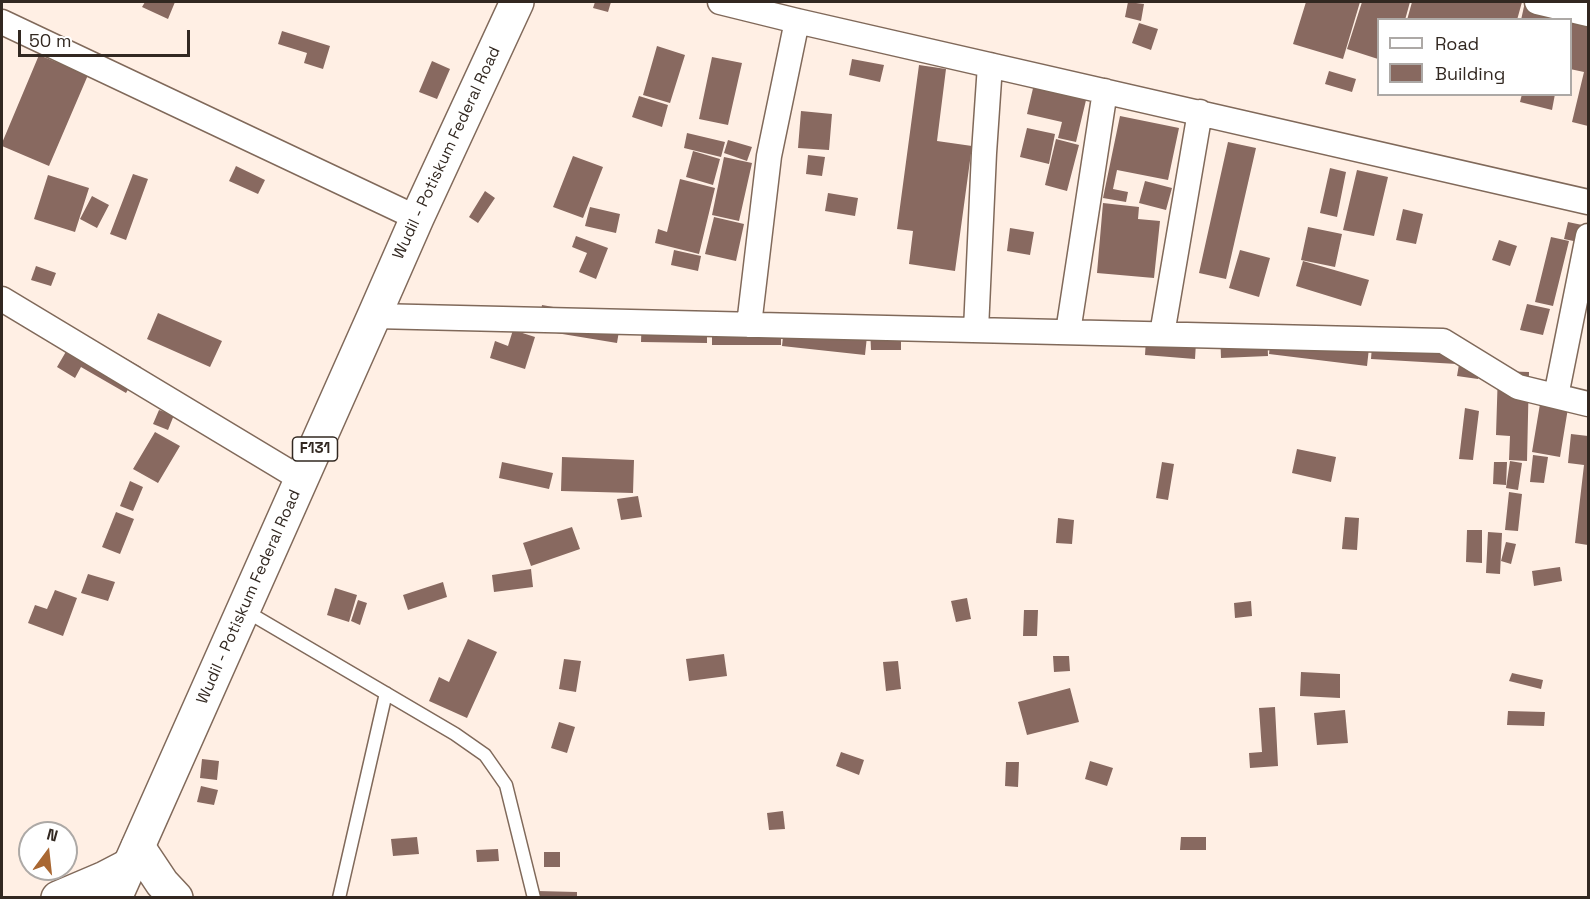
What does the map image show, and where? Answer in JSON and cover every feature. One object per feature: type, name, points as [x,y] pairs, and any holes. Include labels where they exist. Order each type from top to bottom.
[{"type":"main road","name":"Wudil - Potiskum Federal Road","points":[[115,897],[417,218],[517,2]]},
{"type":"main road","points":[[58,897],[105,878],[134,856],[176,897]]},
{"type":"street","points":[[720,2],[1588,202]]},
{"type":"street","points":[[1537,2],[1588,14]]},
{"type":"street","points":[[749,325],[769,156],[797,21]]},
{"type":"street","points":[[2,22],[417,218]]},
{"type":"street","points":[[976,330],[990,65]]},
{"type":"street","points":[[1068,332],[1106,91]]},
{"type":"street","points":[[1162,334],[1200,112]]},
{"type":"street","points":[[1556,396],[1588,236]]},
{"type":"street","points":[[2,299],[301,479]]},
{"type":"street","points":[[374,316],[1443,341],[1518,387],[1588,404]]},
{"type":"lane","points":[[243,609],[455,734],[485,755],[506,785],[534,897]]},
{"type":"lane","points":[[339,897],[386,693]]},
{"type":"building","points":[[145,2],[175,2],[168,19],[142,7]]},
{"type":"building","points":[[595,2],[611,2],[608,12],[593,8]]},
{"type":"building","points":[[1128,2],[1144,4],[1141,21],[1125,17]]},
{"type":"building","points":[[1306,2],[1360,2],[1343,59],[1293,44]]},
{"type":"building","points":[[1362,2],[1410,2],[1406,18],[1377,18],[1377,59],[1347,49]]},
{"type":"building","points":[[1412,2],[1522,2],[1518,18],[1408,18]]},
{"type":"building","points":[[1525,2],[1549,2],[1588,11],[1588,126],[1572,122],[1584,72],[1572,69],[1572,18],[1521,18]]},
{"type":"building","points":[[1139,23],[1158,29],[1151,50],[1132,43]]},
{"type":"building","points":[[282,31],[330,46],[323,69],[304,63],[307,53],[278,44]]},
{"type":"building","points":[[657,46],[685,55],[670,103],[643,95]]},
{"type":"building","points":[[39,55],[88,75],[49,166],[2,146]]},
{"type":"building","points":[[712,57],[742,63],[728,125],[699,119]]},
{"type":"building","points":[[852,59],[884,65],[880,82],[849,75]]},
{"type":"building","points":[[432,61],[450,69],[437,99],[419,92]]},
{"type":"building","points":[[919,65],[946,69],[937,141],[972,146],[955,271],[909,264],[913,231],[897,229]]},
{"type":"building","points":[[1329,71],[1356,79],[1352,92],[1325,84]]},
{"type":"building","points":[[1034,84],[1087,96],[1076,142],[1058,138],[1062,122],[1027,114]]},
{"type":"building","points":[[639,96],[668,105],[662,127],[632,117]]},
{"type":"building","points":[[1522,96],[1555,96],[1552,110],[1520,102]]},
{"type":"building","points":[[801,111],[832,114],[829,150],[798,148]]},
{"type":"building","points":[[1120,116],[1179,128],[1168,180],[1117,170],[1113,189],[1128,192],[1126,202],[1103,198]]},
{"type":"building","points":[[1027,128],[1055,134],[1049,164],[1020,157]]},
{"type":"building","points":[[687,133],[725,142],[721,157],[684,148]]},
{"type":"building","points":[[1056,139],[1079,145],[1067,191],[1045,185]]},
{"type":"building","points":[[728,140],[752,147],[747,161],[724,153]]},
{"type":"building","points":[[1228,142],[1256,148],[1226,279],[1199,273]]},
{"type":"building","points":[[693,151],[720,159],[713,185],[686,177]]},
{"type":"building","points":[[808,155],[825,157],[822,176],[806,174]]},
{"type":"building","points":[[573,156],[603,167],[583,218],[553,207]]},
{"type":"building","points":[[724,157],[752,163],[739,221],[712,215]]},
{"type":"building","points":[[236,166],[265,180],[258,194],[229,181]]},
{"type":"building","points":[[1330,168],[1346,172],[1337,217],[1320,213]]},
{"type":"building","points":[[1357,170],[1388,177],[1374,236],[1343,230]]},
{"type":"building","points":[[133,174],[148,179],[126,240],[110,234]]},
{"type":"building","points":[[48,175],[89,188],[75,232],[34,219]]},
{"type":"building","points":[[680,179],[715,188],[699,254],[655,243],[658,229],[667,232]]},
{"type":"building","points":[[1145,181],[1172,188],[1166,210],[1139,203]]},
{"type":"building","points":[[485,191],[495,198],[478,223],[469,217]]},
{"type":"building","points":[[828,193],[858,198],[855,216],[825,211]]},
{"type":"building","points":[[92,196],[109,205],[97,228],[80,219]]},
{"type":"building","points":[[1103,203],[1139,207],[1138,219],[1160,221],[1154,278],[1097,273]]},
{"type":"building","points":[[590,207],[620,214],[616,233],[585,226]]},
{"type":"building","points":[[1403,209],[1423,214],[1416,244],[1396,240]]},
{"type":"building","points":[[714,217],[744,224],[736,261],[705,254]]},
{"type":"building","points":[[1568,222],[1587,226],[1583,243],[1564,239]]},
{"type":"building","points":[[1308,227],[1342,234],[1335,267],[1301,260]]},
{"type":"building","points":[[1010,228],[1034,232],[1030,255],[1007,251]]},
{"type":"building","points":[[576,236],[608,248],[596,279],[579,272],[587,253],[572,247]]},
{"type":"building","points":[[1551,237],[1569,241],[1553,306],[1535,302]]},
{"type":"building","points":[[1499,240],[1517,246],[1510,266],[1492,260]]},
{"type":"building","points":[[674,250],[701,256],[698,271],[671,265]]},
{"type":"building","points":[[1240,250],[1270,258],[1259,297],[1229,288]]},
{"type":"building","points":[[1303,261],[1369,280],[1361,306],[1296,286]]},
{"type":"building","points":[[36,266],[56,273],[51,286],[31,280]]},
{"type":"building","points":[[1527,304],[1550,309],[1543,335],[1520,330]]},
{"type":"building","points":[[542,305],[621,319],[617,343],[538,330]]},
{"type":"building","points":[[712,312],[781,313],[781,345],[712,345]]},
{"type":"building","points":[[158,313],[222,341],[210,367],[147,339]]},
{"type":"building","points":[[642,313],[707,314],[707,343],[641,342]]},
{"type":"building","points":[[785,318],[868,327],[865,355],[782,346]]},
{"type":"building","points":[[1147,323],[1197,326],[1195,359],[1145,355]]},
{"type":"building","points":[[901,326],[901,350],[871,350],[870,327]]},
{"type":"building","points":[[1272,327],[1370,339],[1367,366],[1269,354]]},
{"type":"building","points":[[1267,328],[1268,356],[1221,358],[1220,330]]},
{"type":"building","points":[[513,330],[535,337],[525,369],[490,358],[495,341],[508,346]]},
{"type":"building","points":[[78,331],[141,367],[126,393],[81,367],[75,378],[57,367]]},
{"type":"building","points":[[1373,332],[1458,338],[1457,364],[1371,359]]},
{"type":"building","points":[[1462,347],[1482,350],[1478,379],[1457,376]]},
{"type":"building","points":[[1498,371],[1529,372],[1527,461],[1509,460],[1510,436],[1496,435]]},
{"type":"building","points":[[1541,398],[1569,402],[1560,457],[1532,452]]},
{"type":"building","points":[[1465,408],[1479,411],[1473,460],[1459,459]]},
{"type":"building","points":[[159,410],[174,415],[168,430],[153,424]]},
{"type":"building","points":[[155,432],[180,446],[158,483],[133,469]]},
{"type":"building","points":[[1571,434],[1588,436],[1588,545],[1575,543],[1584,465],[1568,463]]},
{"type":"building","points":[[1297,449],[1336,457],[1331,482],[1292,473]]},
{"type":"building","points":[[1533,455],[1548,457],[1544,483],[1530,482]]},
{"type":"building","points":[[562,457],[634,460],[633,493],[561,491]]},
{"type":"building","points":[[1510,461],[1522,463],[1518,490],[1506,488]]},
{"type":"building","points":[[502,462],[553,473],[549,489],[499,478]]},
{"type":"building","points":[[1162,462],[1174,464],[1168,500],[1156,498]]},
{"type":"building","points":[[1494,462],[1507,462],[1506,485],[1493,484]]},
{"type":"building","points":[[130,481],[143,487],[133,511],[120,506]]},
{"type":"building","points":[[1509,492],[1522,494],[1518,531],[1505,530]]},
{"type":"building","points":[[638,496],[642,517],[621,520],[617,499]]},
{"type":"building","points":[[116,512],[134,519],[120,554],[102,547]]},
{"type":"building","points":[[1345,517],[1359,518],[1357,550],[1342,549]]},
{"type":"building","points":[[1058,518],[1074,520],[1072,544],[1056,543]]},
{"type":"building","points":[[572,527],[580,549],[531,566],[523,543]]},
{"type":"building","points":[[1467,530],[1482,530],[1482,563],[1466,562]]},
{"type":"building","points":[[1488,532],[1502,533],[1500,574],[1486,573]]},
{"type":"building","points":[[1506,542],[1516,544],[1511,564],[1501,561]]},
{"type":"building","points":[[1560,567],[1562,581],[1534,586],[1532,571]]},
{"type":"building","points":[[531,569],[533,587],[494,592],[492,575]]},
{"type":"building","points":[[88,574],[115,582],[108,601],[81,593]]},
{"type":"building","points":[[443,582],[447,597],[408,610],[403,595]]},
{"type":"building","points":[[335,588],[357,595],[349,622],[327,615]]},
{"type":"building","points":[[55,590],[77,598],[63,636],[28,623],[35,605],[47,609]]},
{"type":"building","points":[[967,598],[971,619],[956,622],[951,601]]},
{"type":"building","points":[[358,600],[367,603],[360,625],[351,621]]},
{"type":"building","points":[[1251,601],[1252,616],[1235,618],[1234,603]]},
{"type":"building","points":[[1024,610],[1038,610],[1037,636],[1023,636]]},
{"type":"building","points":[[468,639],[497,652],[467,718],[429,701],[439,677],[449,682]]},
{"type":"building","points":[[724,654],[727,676],[689,681],[686,659]]},
{"type":"building","points":[[1053,656],[1069,656],[1070,671],[1054,672]]},
{"type":"building","points":[[564,659],[581,661],[576,692],[559,689]]},
{"type":"building","points":[[898,661],[901,689],[886,691],[883,662]]},
{"type":"building","points":[[1301,672],[1340,674],[1340,698],[1300,696]]},
{"type":"building","points":[[1512,673],[1543,680],[1541,689],[1509,681]]},
{"type":"building","points":[[1070,688],[1079,722],[1027,735],[1018,702]]},
{"type":"building","points":[[1275,707],[1278,766],[1250,768],[1249,753],[1262,752],[1259,708]]},
{"type":"building","points":[[1345,710],[1348,743],[1317,745],[1314,713]]},
{"type":"building","points":[[1508,711],[1545,712],[1544,726],[1507,725]]},
{"type":"building","points":[[559,722],[575,727],[567,753],[551,748]]},
{"type":"building","points":[[841,752],[864,760],[859,775],[836,766]]},
{"type":"building","points":[[202,759],[219,761],[217,780],[200,778]]},
{"type":"building","points":[[1090,761],[1113,768],[1107,786],[1085,779]]},
{"type":"building","points":[[1006,762],[1019,762],[1018,787],[1005,786]]},
{"type":"building","points":[[201,786],[218,790],[214,805],[197,802]]},
{"type":"building","points":[[783,811],[785,829],[769,830],[767,813]]},
{"type":"building","points":[[417,837],[419,854],[393,856],[391,839]]},
{"type":"building","points":[[1181,837],[1206,837],[1206,850],[1180,850]]},
{"type":"building","points":[[498,849],[499,861],[477,862],[476,850]]},
{"type":"building","points":[[544,852],[560,852],[560,867],[544,867]]},
{"type":"building","points":[[537,891],[577,892],[577,898],[536,898]]}]
